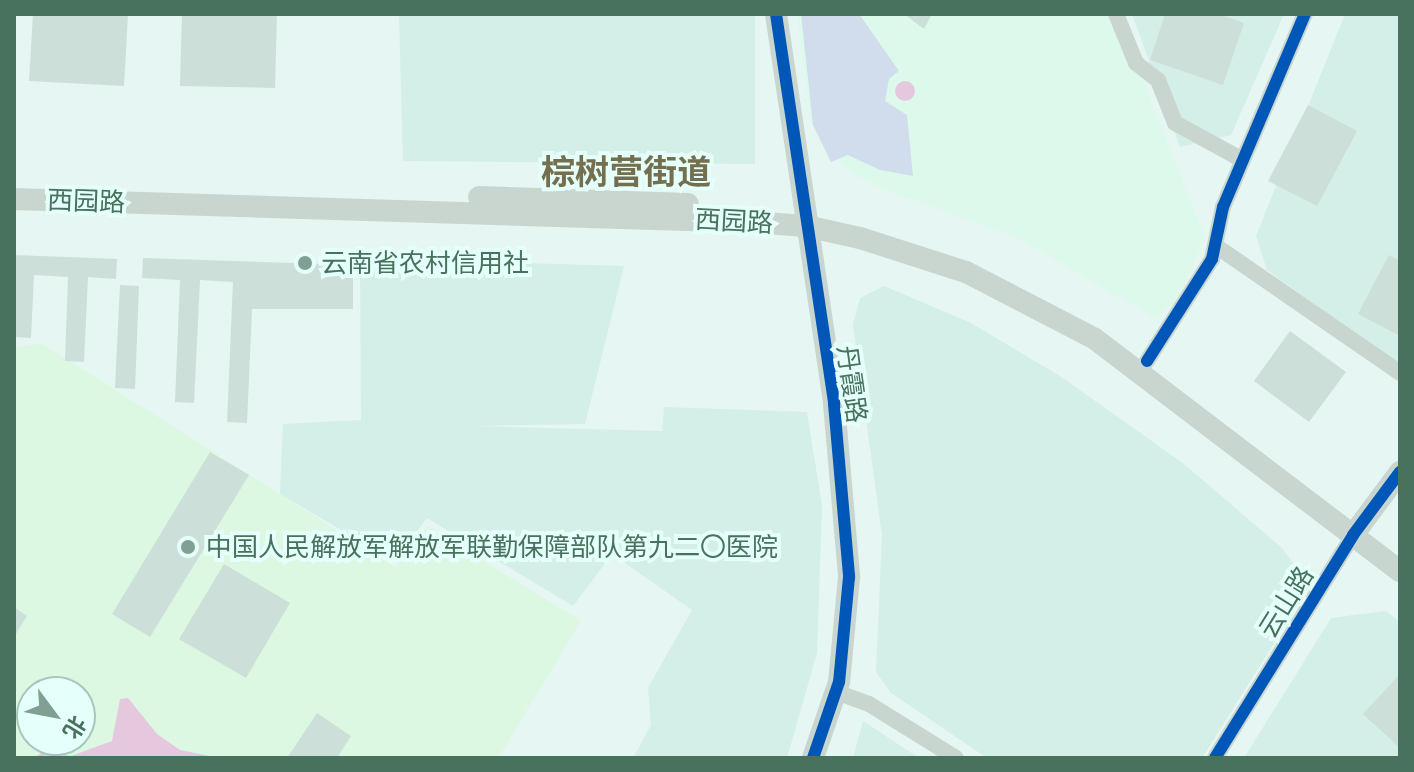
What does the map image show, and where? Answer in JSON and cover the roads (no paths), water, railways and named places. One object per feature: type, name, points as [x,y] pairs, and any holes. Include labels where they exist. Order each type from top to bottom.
[{"type":"main road","name":"丹霞路","points":[[776,14],[834,404],[848,563],[847,639],[836,692],[813,758]]},
{"type":"main road","name":"西园路","points":[[14,185],[609,200],[805,218],[971,258],[1057,300],[1147,361],[1358,530],[1400,571]]},
{"type":"main road","name":"西园路","points":[[14,199],[805,218],[966,272],[1050,313],[1095,339],[1358,530],[1400,553]]},
{"type":"main road","name":"云山路","points":[[1358,530],[1400,472]]},
{"type":"street","points":[[1116,14],[1136,63],[1158,80],[1175,123],[1243,160]]},
{"type":"street","points":[[1147,361],[1216,246],[1223,207],[1305,14]]},
{"type":"street","points":[[1216,246],[1400,373]]},
{"type":"street","name":"云山路","points":[[1215,758],[1358,530]]},
{"type":"street","points":[[836,692],[869,704],[956,758]]},
{"type":"place","name":"云南省农村信用社","points":[[305,263]]},
{"type":"place","name":"中国人民解放军解放军联勤保障部队第九二〇医院","points":[[188,547]]},
{"type":"district","name":"棕树营街道","points":[[626,173]]}]
